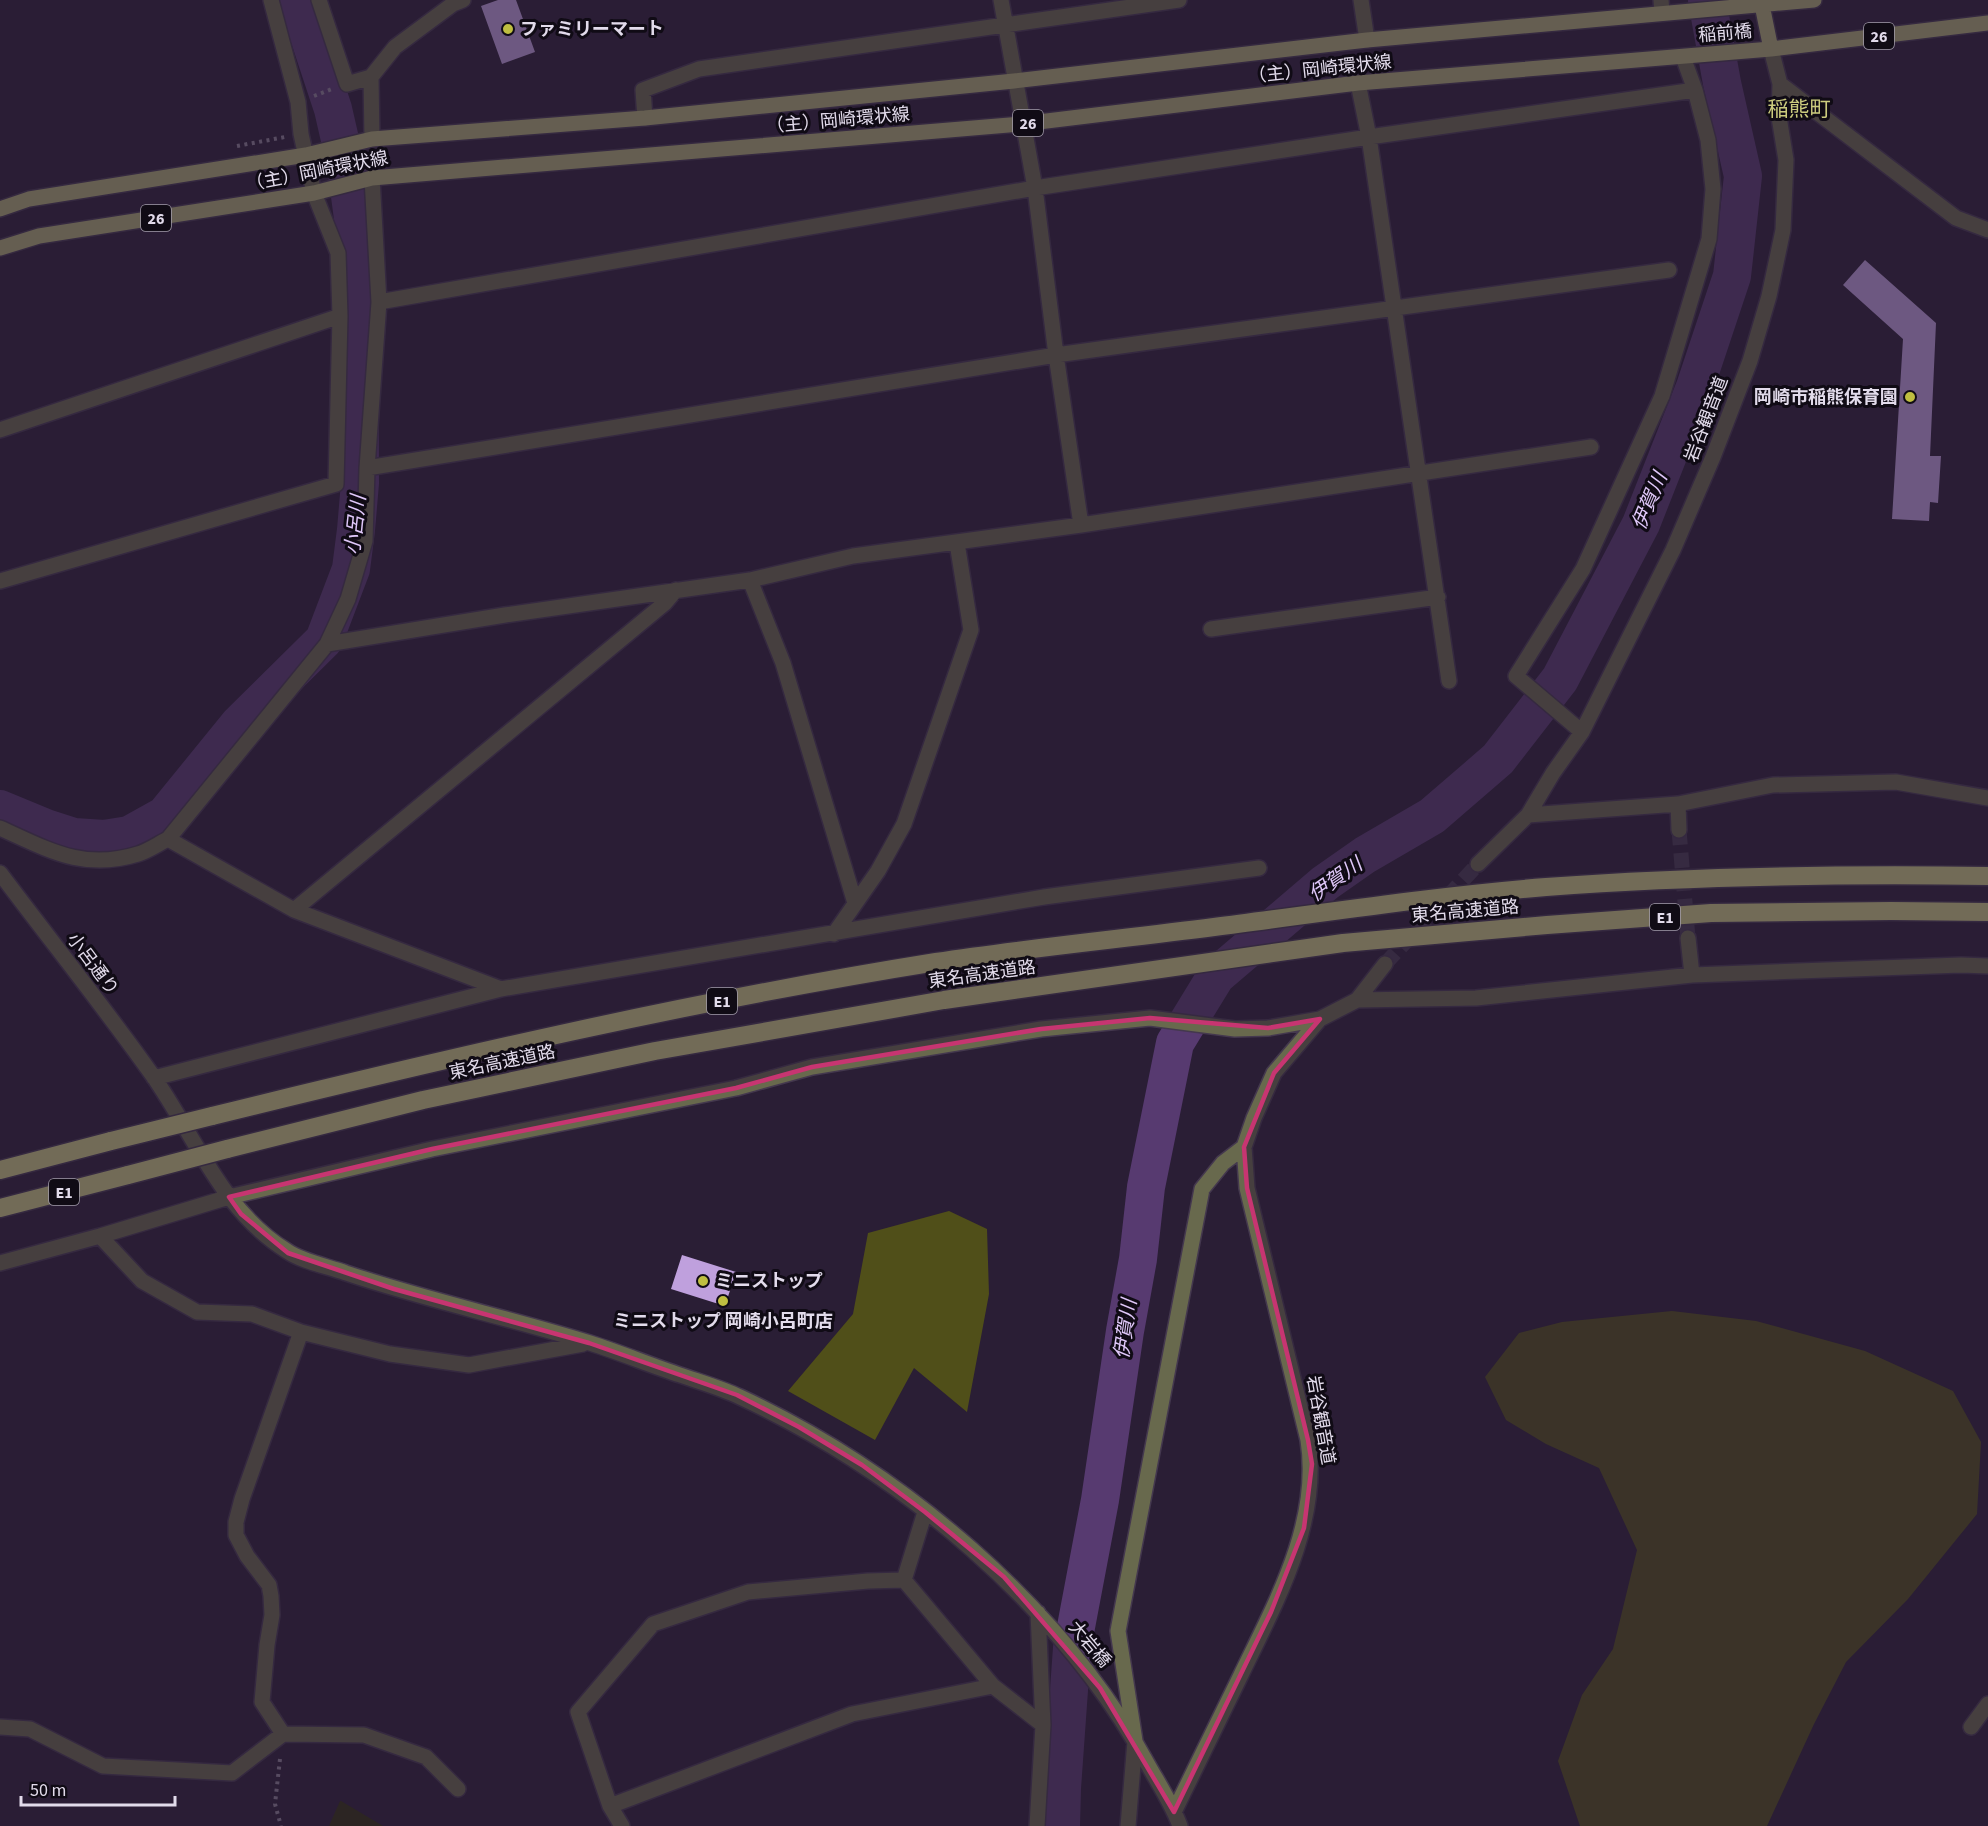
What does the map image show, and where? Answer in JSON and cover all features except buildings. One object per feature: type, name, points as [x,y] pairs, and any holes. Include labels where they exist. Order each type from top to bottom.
[{"type":"highway","name":"東名高速道路","points":[[0,1170],[415,1066],[648,1015],[937,962],[1240,924],[1364,905],[1543,887],[1711,877],[1988,876]]},
{"type":"highway","name":"東名高速道路","points":[[0,1208],[423,1100],[655,1051],[944,1000],[1343,943],[1547,925],[1711,913],[1988,912]]},
{"type":"main road","name":"26","points":[[1762,2],[1814,0]]},
{"type":"main road","name":"稲前橋","points":[[1661,6],[1762,2]]},
{"type":"main road","points":[[1762,2],[1771,49]]},
{"type":"main road","name":"（主）岡崎環状線","points":[[0,208],[29,200],[306,155],[372,139],[645,118],[1014,81],[1661,6]]},
{"type":"main road","name":"26","points":[[1771,49],[1988,23]]},
{"type":"main road","name":"稲前橋","points":[[1683,57],[1771,49]]},
{"type":"main road","name":"（主）岡崎環状線","points":[[0,248],[39,236],[314,194],[372,178],[1022,124],[1358,83],[1683,57]]},
{"type":"street","points":[[0,580],[336,484],[340,316],[338,254],[314,194],[301,135],[298,102],[272,0]]},
{"type":"street","points":[[319,0],[347,84],[371,77],[395,47],[453,4],[463,0]]},
{"type":"street","points":[[1001,0],[1035,188],[1081,525]]},
{"type":"street","points":[[645,118],[643,90],[699,69],[1179,0]]},
{"type":"street","points":[[1361,0],[1367,40]]},
{"type":"street","name":"岩谷観音道","points":[[1478,864],[1528,815],[1552,773],[1582,732],[1673,550],[1713,457],[1750,361],[1769,296],[1783,230],[1786,160],[1779,117],[1780,84],[1771,49]]},
{"type":"street","points":[[1582,732],[1516,676],[1583,569],[1665,385],[1709,239],[1712,180],[1708,140],[1695,90],[1683,57]]},
{"type":"street","points":[[371,77],[372,139]]},
{"type":"street","points":[[1358,83],[1369,137],[1449,681]]},
{"type":"street","points":[[1780,84],[1956,218],[1988,230]]},
{"type":"street","points":[[379,302],[1035,188],[1695,90]]},
{"type":"street","points":[[0,828],[63,856],[97,861],[139,854],[168,839],[327,644],[348,599],[365,541],[367,468],[379,302],[372,178]]},
{"type":"street","points":[[367,468],[1056,355],[1669,270]]},
{"type":"street","points":[[0,430],[340,316]]},
{"type":"street","points":[[327,644],[750,580],[853,556],[1081,525],[1590,447]]},
{"type":"street","points":[[834,934],[879,871],[904,824],[971,630],[957,543]]},
{"type":"street","points":[[750,580],[783,663],[855,903]]},
{"type":"street","points":[[294,909],[665,603],[676,590]]},
{"type":"street","points":[[1211,629],[1438,597]]},
{"type":"street","points":[[1528,815],[1678,804],[1773,785],[1896,782],[1988,798]]},
{"type":"street","points":[[1678,804],[1679,830]]},
{"type":"street","points":[[168,839],[294,909],[501,989]]},
{"type":"street","points":[[154,1078],[501,989],[1044,897],[1260,868]]},
{"type":"street","name":"小呂通り","points":[[0,873],[154,1078],[241,1214],[288,1253],[394,1289],[589,1343]]},
{"type":"street","points":[[1688,938],[1692,975]]},
{"type":"street","points":[[1357,1000],[1385,964]]},
{"type":"street","points":[[0,1263],[229,1197],[432,1149],[736,1088],[812,1067],[1041,1029],[1150,1018],[1235,1029],[1268,1028],[1320,1018],[1357,1000],[1476,998],[1692,975],[1961,965],[1988,966]]},
{"type":"street","name":"岩谷観音道","points":[[1177,1819],[1271,1612],[1304,1528],[1312,1464],[1247,1188],[1244,1147],[1274,1073],[1320,1018]]},
{"type":"street","points":[[1128,1826],[1135,1741],[1118,1631],[1202,1189],[1223,1163],[1244,1147]]},
{"type":"street","points":[[100,1236],[142,1281],[197,1312],[252,1314],[301,1332],[390,1354],[469,1365],[589,1343]]},
{"type":"street","points":[[283,1734],[262,1702],[272,1615],[269,1585],[247,1556],[236,1535],[236,1522],[301,1332]]},
{"type":"street","name":"大岩橋","points":[[589,1343],[737,1395],[862,1465],[925,1512],[1004,1577],[1038,1613],[1100,1688],[1135,1741],[1177,1819]]},
{"type":"street","points":[[904,1580],[925,1512]]},
{"type":"street","points":[[904,1580],[993,1686],[1043,1725]]},
{"type":"street","points":[[622,1826],[610,1806],[578,1712],[653,1624],[748,1592],[904,1580]]},
{"type":"street","points":[[1037,1826],[1043,1725],[1038,1613]]},
{"type":"street","points":[[610,1806],[852,1714],[993,1686]]},
{"type":"street","points":[[1971,1727],[1988,1704]]},
{"type":"street","points":[[0,1727],[30,1729],[103,1766],[232,1773],[283,1734],[364,1735],[426,1757],[458,1789]]},
{"type":"path","points":[[298,102],[347,84]]},
{"type":"path","points":[[281,1826],[275,1804],[283,1734]]},
{"type":"highlighted area","points":[[1150,1018],[1268,1028],[1320,1019],[1274,1073],[1244,1147],[1247,1188],[1312,1464],[1304,1528],[1271,1612],[1174,1812],[1100,1688],[1004,1577],[925,1512],[862,1465],[799,1427],[737,1395],[589,1343],[394,1289],[288,1253],[241,1214],[229,1197],[432,1149],[736,1088],[812,1067],[1041,1029]]},
{"type":"shaded area","points":[[949,1211],[987,1229],[989,1294],[967,1412],[914,1368],[875,1440],[788,1391],[853,1314],[868,1233]]},
{"type":"shaded area","points":[[1672,1311],[1756,1321],[1865,1351],[1953,1391],[1981,1442],[1977,1514],[1908,1599],[1846,1662],[1814,1724],[1767,1826],[1580,1826],[1558,1761],[1582,1695],[1613,1649],[1637,1550],[1599,1468],[1546,1444],[1506,1420],[1485,1377],[1519,1333],[1562,1322]]},
{"type":"shaded area","points":[[341,1801],[383,1826],[329,1826]]},
{"type":"waterway","name":"小呂川","points":[[0,809],[74,837],[104,839],[129,835],[165,815],[239,724],[324,640],[351,569],[360,483],[359,263],[346,166],[333,109],[297,0]]},
{"type":"waterway","name":"伊賀川","points":[[1061,1826],[1072,1648],[1100,1500],[1138,1259],[1146,1187],[1175,1043],[1216,976],[1325,883],[1365,855],[1432,816],[1498,759],[1560,679],[1641,524],[1695,387],[1732,276],[1743,176],[1722,83],[1707,0]]},
{"type":"tunnel","points":[[1679,830],[1688,938]]},
{"type":"tunnel","points":[[1385,964],[1478,864]]},
{"type":"place","name":"ファミリーマート","points":[[508,29]]},
{"type":"place","name":"岡崎市稲熊保育園","points":[[1910,397]]},
{"type":"place","name":"ミニストップ","points":[[703,1281]]},
{"type":"place","name":"ミニストップ 岡崎小呂町店","points":[[723,1301]]},
{"type":"district","name":"稲熊町","points":[[1799,109]]}]
